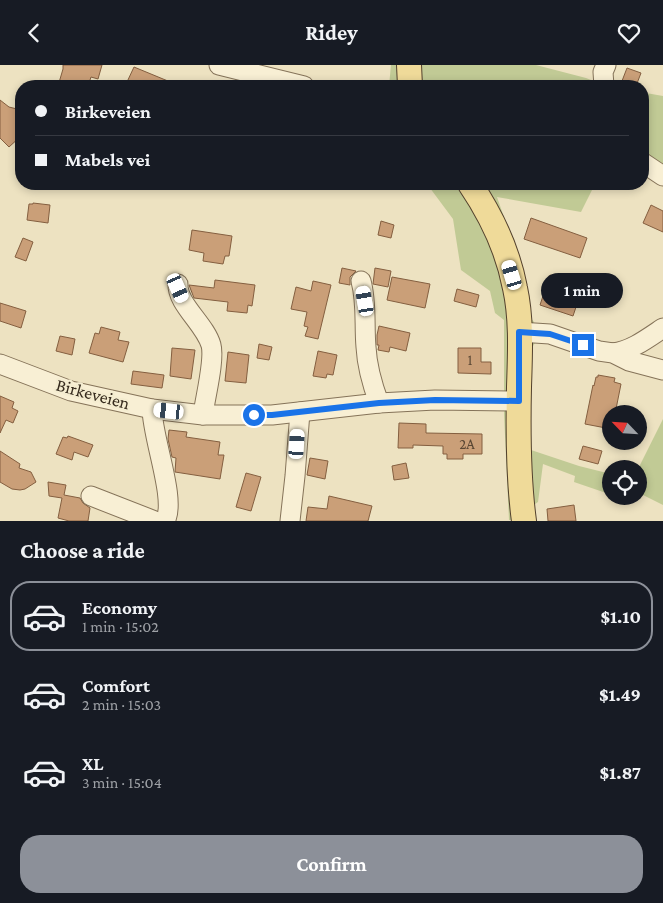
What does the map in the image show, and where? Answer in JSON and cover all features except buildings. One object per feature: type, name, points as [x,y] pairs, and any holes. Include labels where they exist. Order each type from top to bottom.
[{"type":"main road","points":[[409,65],[410,80]]},
{"type":"main road","points":[[473,190],[495,228],[516,289],[519,332],[520,465],[524,521]]},
{"type":"street","points":[[219,65],[273,80]]},
{"type":"street","points":[[604,80],[603,73],[606,65]]},
{"type":"street","points":[[649,167],[663,176]]},
{"type":"street","points":[[361,281],[365,301],[369,375],[379,403]]},
{"type":"street","points":[[178,284],[184,303],[206,334],[212,347],[203,415]]},
{"type":"street","points":[[519,332],[550,334],[599,351],[618,353],[636,345],[663,328]]},
{"type":"street","points":[[613,353],[629,361],[663,370]]},
{"type":"street","name":"Birkeveien","points":[[0,365],[71,391],[152,409],[203,415],[272,415],[379,403],[435,400],[519,401]]},
{"type":"street","points":[[152,409],[153,428],[169,503],[165,521]]},
{"type":"street","points":[[290,521],[300,412]]},
{"type":"street","points":[[91,496],[155,521]]},
{"type":"green space","points":[[391,65],[536,65],[591,80],[390,80]]},
{"type":"green space","points":[[649,94],[663,96],[663,172],[649,171]]},
{"type":"green space","points":[[431,190],[592,190],[581,212],[497,197],[515,249],[528,315],[534,322],[537,340],[531,349],[531,450],[602,472],[602,492],[574,482],[575,476],[543,464],[538,502],[531,507],[533,520],[509,520],[504,414],[504,320],[495,313],[490,291],[461,270],[453,219]]},
{"type":"green space","points":[[663,419],[663,505],[647,497],[647,460],[642,460]]},
{"type":"route","points":[[254,415],[272,415],[379,403],[435,400],[519,401],[519,332],[550,334],[583,345]]}]
